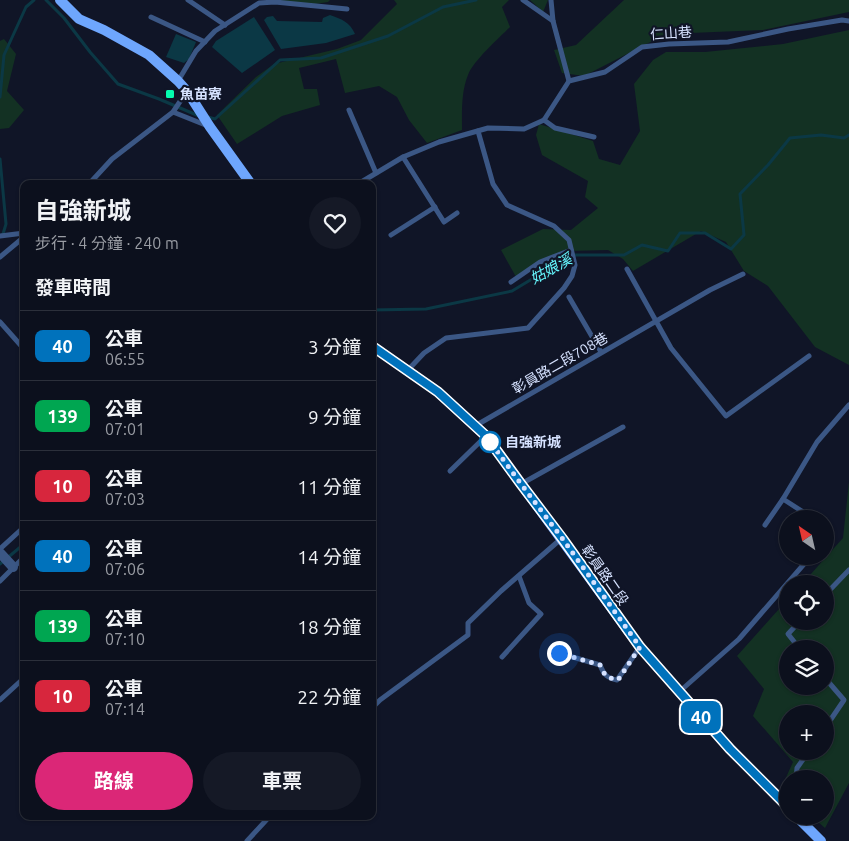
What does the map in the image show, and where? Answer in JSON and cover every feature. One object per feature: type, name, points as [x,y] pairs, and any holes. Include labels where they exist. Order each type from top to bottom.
[{"type":"main road","points":[[60,0],[79,19],[104,30],[149,55],[178,80],[248,180]]},
{"type":"main road","name":"彰員路二段","points":[[376,349],[438,392],[486,436],[640,647],[743,763],[779,798]]},
{"type":"main road","points":[[805,825],[821,841]]},
{"type":"street","points":[[0,553],[13,567]]},
{"type":"lane","points":[[188,0],[225,25]]},
{"type":"lane","points":[[523,0],[553,21]]},
{"type":"lane","points":[[365,180],[403,156],[439,142],[488,128],[524,129],[544,120],[569,81],[553,21],[551,0]]},
{"type":"lane","points":[[178,80],[196,51],[216,31],[259,3],[268,1],[347,9]]},
{"type":"lane","points":[[152,17],[205,42]]},
{"type":"lane","name":"仁山巷","points":[[569,81],[605,72],[642,47],[728,42],[788,28],[842,20],[849,21]]},
{"type":"lane","points":[[93,180],[112,160],[174,112],[187,91]]},
{"type":"lane","points":[[349,110],[376,173]]},
{"type":"lane","points":[[174,112],[208,123]]},
{"type":"lane","points":[[544,120],[555,128],[594,136]]},
{"type":"lane","points":[[408,371],[424,354],[446,338],[528,328],[564,288],[572,276],[575,265],[569,240],[554,226],[508,205],[494,184],[478,131]]},
{"type":"lane","points":[[403,156],[444,222],[456,213]]},
{"type":"lane","points":[[391,235],[435,207]]},
{"type":"lane","points":[[0,236],[20,234]]},
{"type":"lane","points":[[0,257],[20,241]]},
{"type":"lane","points":[[511,282],[540,262],[572,250]]},
{"type":"lane","points":[[627,269],[671,348],[726,416],[809,356]]},
{"type":"lane","name":"彰員路二段708巷","points":[[476,426],[601,352],[710,290],[743,274]]},
{"type":"lane","points":[[569,298],[601,352]]},
{"type":"lane","points":[[0,322],[20,344]]},
{"type":"lane","points":[[765,525],[818,442],[849,405]]},
{"type":"lane","points":[[521,484],[623,427]]},
{"type":"lane","points":[[450,471],[486,436]]},
{"type":"lane","points":[[783,499],[800,510]]},
{"type":"lane","points":[[0,549],[20,531]]},
{"type":"lane","points":[[376,704],[468,635],[468,623],[562,538]]},
{"type":"lane","points":[[0,580],[20,561]]},
{"type":"lane","points":[[679,692],[739,639],[803,565]]},
{"type":"lane","points":[[834,586],[849,570]]},
{"type":"lane","points":[[502,657],[541,614],[529,604],[518,576]]},
{"type":"lane","points":[[792,630],[788,634],[793,640]]},
{"type":"lane","points":[[559,653],[600,665],[603,673],[608,678],[618,680],[640,647]]},
{"type":"lane","points":[[0,700],[20,682]]},
{"type":"lane","points":[[834,688],[844,700],[834,715]]},
{"type":"lane","points":[[247,841],[266,820]]},
{"type":"green space","points":[[276,0],[330,0],[328,2],[303,6]]},
{"type":"green space","points":[[394,0],[509,0],[502,7],[510,27],[481,56],[468,75],[463,95],[462,130],[427,143],[409,120],[397,97],[379,86],[345,93],[336,59],[299,68],[304,89],[317,89],[320,105],[282,116],[237,144],[217,115],[256,77],[274,64],[337,49],[361,40],[397,4]]},
{"type":"green space","points":[[530,0],[548,0],[543,12]]},
{"type":"green space","points":[[624,0],[849,0],[849,12],[763,30],[666,34],[584,76],[562,73],[554,50],[576,45]]},
{"type":"green space","points":[[849,30],[849,365],[815,347],[768,286],[744,271],[726,242],[701,231],[633,271],[623,259],[608,250],[569,251],[516,277],[501,250],[543,229],[571,230],[598,208],[585,197],[588,181],[542,155],[536,135],[539,124],[593,141],[599,159],[620,165],[640,131],[634,84],[653,60],[666,52],[705,52],[783,44]]},
{"type":"green space","points":[[4,39],[16,54],[7,91],[24,110],[9,128],[0,129],[0,41]]},
{"type":"green space","points":[[849,482],[849,783],[834,811],[834,770],[789,770],[793,762],[791,760],[834,760],[834,705],[779,705],[779,746],[753,716],[764,689],[737,656],[779,609],[779,630],[834,630],[834,575],[810,575],[819,565],[834,565],[834,548],[843,538]]},
{"type":"water","points":[[330,15],[348,24],[355,34],[326,43],[281,49],[264,20],[267,17],[273,16],[277,21],[322,22],[323,18]]},
{"type":"water","points":[[254,17],[275,50],[242,73],[212,47],[216,41]]},
{"type":"water","points":[[176,34],[196,42],[189,59],[184,63],[166,57]]},
{"type":"waterway","points":[[0,97],[4,55],[26,7],[34,0]]},
{"type":"waterway","points":[[46,0],[64,18],[118,84],[199,116]]},
{"type":"waterway","points":[[208,117],[215,119],[280,60],[321,58],[388,36],[443,7],[476,0]]},
{"type":"waterway","name":"姑娘溪","points":[[376,310],[426,309],[512,291],[572,255],[624,255],[642,245],[668,251],[680,233],[705,233],[731,249],[744,235],[740,194],[768,165],[790,138],[821,135],[844,138],[849,135]]},
{"type":"waterway","points":[[0,159],[6,224],[3,234],[0,236]]},
{"type":"waterway","name":"姑娘溪","points":[[0,564],[20,547]]},
{"type":"bus line","name":"40","points":[[376,349],[438,392],[486,436],[640,647],[730,749],[779,798]]},
{"type":"place","name":"魚苗寮","points":[[170,94]]},
{"type":"place","name":"自強新城","points":[[490,442]]},
{"type":"route","points":[[490,442],[486,436],[640,647],[618,680],[608,678],[603,673],[600,665],[559,653]]}]
